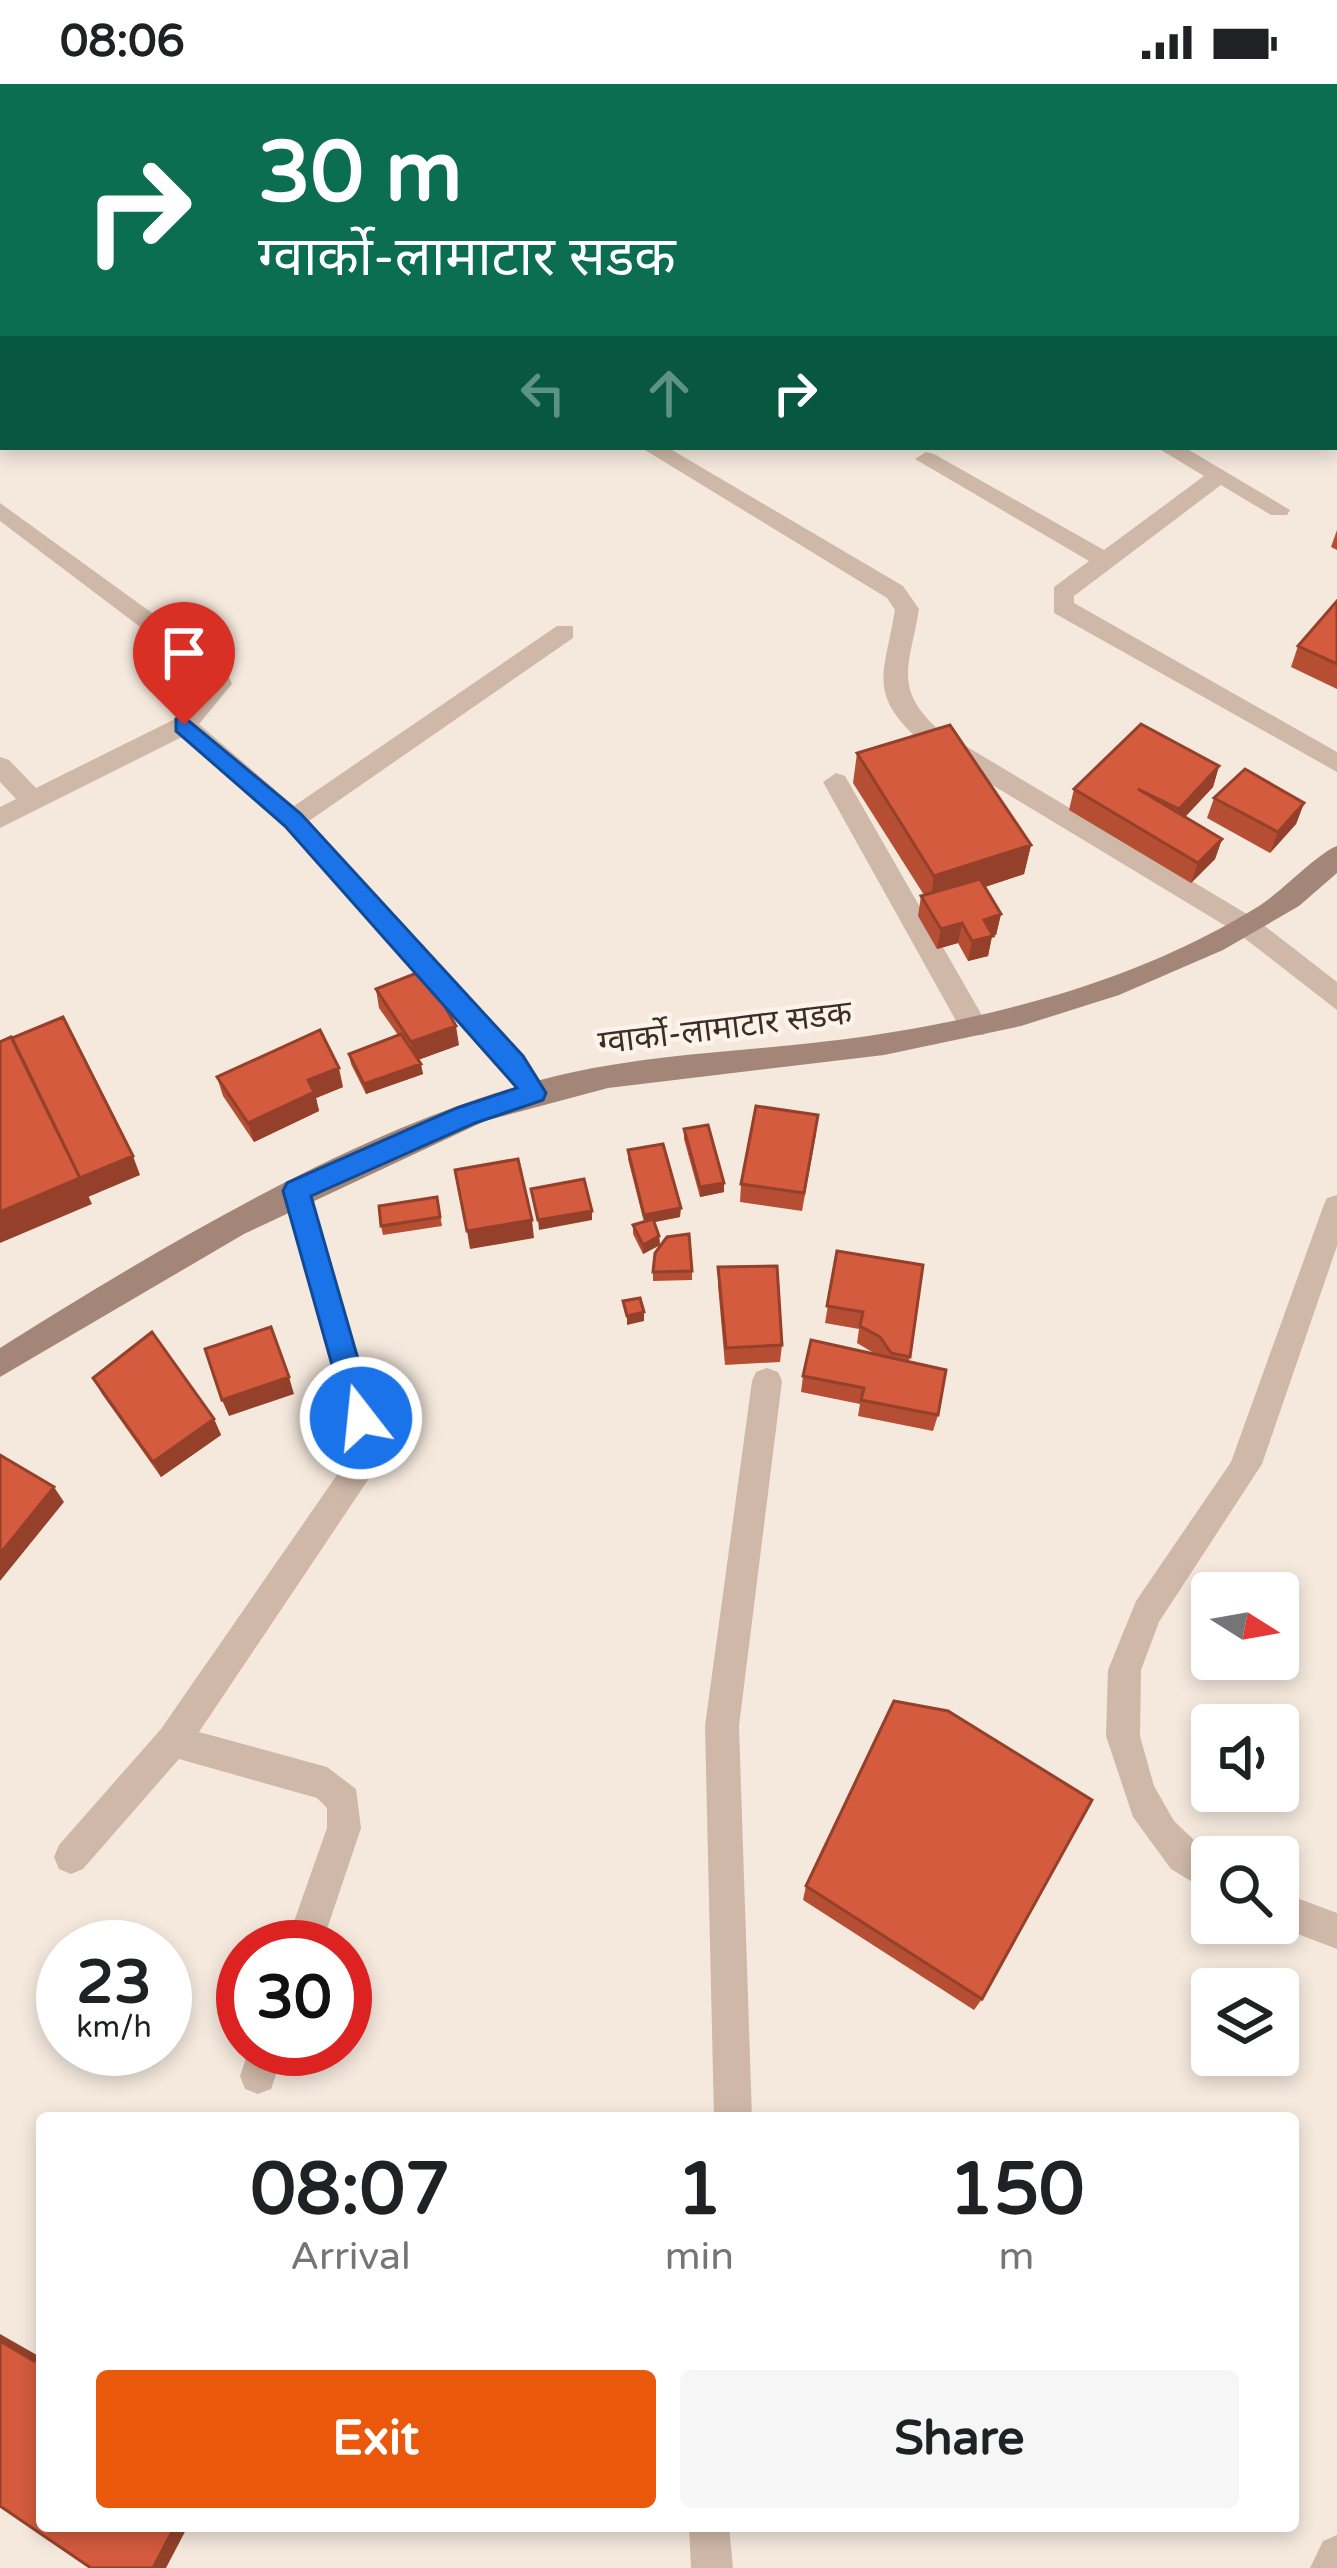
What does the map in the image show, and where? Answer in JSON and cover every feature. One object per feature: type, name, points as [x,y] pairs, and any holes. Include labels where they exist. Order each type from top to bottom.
[{"type":"main road","name":"ग्वार्को-लामाटार सडक","points":[[0,1364],[131,1280],[296,1191],[466,1115],[534,1093],[646,1069],[836,1051],[974,1027],[1092,997],[1248,927],[1337,856]]},
{"type":"street","points":[[656,450],[895,592],[907,609],[895,686],[902,710],[930,736],[1248,927],[1306,968],[1336,998]]},
{"type":"street","points":[[1184,451],[1280,510]]},
{"type":"street","points":[[926,459],[1106,561]]},
{"type":"street","points":[[1220,476],[1062,593],[1062,607],[1337,763]]},
{"type":"street","points":[[0,510],[215,670],[220,684],[184,725],[0,819]]},
{"type":"street","points":[[293,820],[565,632]]},
{"type":"street","points":[[184,725],[293,820],[514,1063],[534,1093]]},
{"type":"street","points":[[0,766],[33,801]]},
{"type":"street","points":[[836,782],[974,1027]]},
{"type":"street","points":[[71,1857],[172,1741],[362,1465],[361,1418],[296,1191]]},
{"type":"street","points":[[1191,1865],[1145,1812],[1124,1750],[1117,1696],[1129,1644],[1172,1572],[1244,1469],[1334,1223]]},
{"type":"street","points":[[733,2112],[722,1726],[767,1381]]},
{"type":"street","points":[[172,1741],[327,1784],[344,1801],[344,1828],[312,1920]]},
{"type":"street","points":[[1299,1917],[1337,1931]]},
{"type":"street","points":[[710,2532],[712,2568]]},
{"type":"street","points":[[1331,2568],[1337,2555]]},
{"type":"building","points":[[1337,601],[1337,664],[1298,646]]},
{"type":"building","points":[[1141,724],[1219,766],[1179,809],[1138,789],[1222,839],[1198,863],[1074,789]]},
{"type":"building","points":[[950,725],[1031,845],[934,876],[857,753]]},
{"type":"building","points":[[1245,769],[1304,803],[1278,832],[1214,798]]},
{"type":"building","points":[[980,879],[1001,914],[984,920],[993,936],[972,941],[962,923],[941,929],[921,896]]},
{"type":"building","points":[[424,970],[456,1026],[411,1042],[376,989]]},
{"type":"building","points":[[63,1017],[133,1156],[80,1178],[12,1038]]},
{"type":"building","points":[[320,1030],[339,1068],[308,1080],[314,1092],[248,1123],[217,1077]]},
{"type":"building","points":[[401,1034],[421,1064],[364,1084],[349,1054]]},
{"type":"building","points":[[11,1037],[80,1178],[0,1212],[0,1042]]},
{"type":"building","points":[[756,1106],[818,1115],[804,1193],[741,1184]]},
{"type":"building","points":[[708,1125],[724,1183],[700,1187],[684,1129]]},
{"type":"building","points":[[663,1144],[681,1208],[644,1215],[628,1150]]},
{"type":"building","points":[[518,1159],[532,1220],[467,1231],[455,1170]]},
{"type":"building","points":[[584,1179],[592,1211],[538,1220],[531,1189]]},
{"type":"building","points":[[437,1197],[440,1217],[381,1226],[379,1206]]},
{"type":"building","points":[[653,1219],[659,1236],[643,1245],[633,1225]]},
{"type":"building","points":[[689,1234],[692,1271],[653,1272],[655,1253],[667,1237]]},
{"type":"building","points":[[837,1251],[923,1265],[910,1357],[891,1353],[880,1337],[860,1326],[863,1312],[827,1306]]},
{"type":"building","points":[[777,1266],[782,1345],[726,1348],[718,1267]]},
{"type":"building","points":[[640,1298],[644,1312],[627,1316],[623,1301]]},
{"type":"building","points":[[271,1327],[289,1377],[222,1400],[205,1349]]},
{"type":"building","points":[[152,1332],[214,1419],[153,1462],[93,1378]]},
{"type":"building","points":[[811,1340],[946,1370],[938,1415],[861,1400],[864,1388],[803,1376]]},
{"type":"building","points":[[0,1455],[54,1487],[0,1554]]},
{"type":"building","points":[[894,1701],[948,1711],[1092,1800],[982,1999],[806,1886]]},
{"type":"building","points":[[0,2341],[36,2358],[36,2531],[0,2506]]},
{"type":"building","points":[[38,2532],[172,2532],[153,2568],[91,2568]]},
{"type":"route","points":[[184,725],[293,820],[514,1063],[534,1093],[466,1115],[296,1191],[361,1418]]}]
